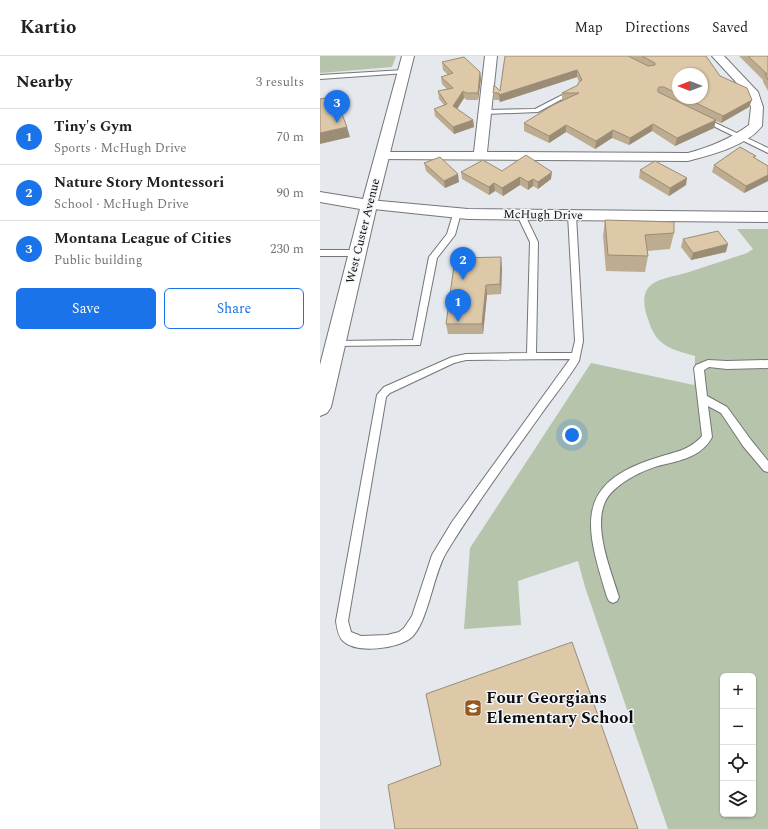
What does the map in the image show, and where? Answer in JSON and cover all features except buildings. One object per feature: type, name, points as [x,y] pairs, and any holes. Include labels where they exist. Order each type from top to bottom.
[{"type":"main road","name":"West Custer Avenue","points":[[320,404],[369,205],[408,56]]},
{"type":"main road","name":"McHugh Drive","points":[[320,197],[369,205]]},
{"type":"street","points":[[480,156],[491,56]]},
{"type":"street","points":[[382,156],[688,157],[713,151],[741,138],[755,126],[757,107],[752,92],[718,56]]},
{"type":"street","name":"McHugh Drive","points":[[369,205],[458,213],[521,215],[768,217]]},
{"type":"lane","points":[[320,77],[404,72]]},
{"type":"lane","points":[[486,112],[536,111],[574,91]]},
{"type":"lane","points":[[694,114],[768,151]]},
{"type":"lane","points":[[335,344],[417,343],[433,257],[451,235],[458,213]]},
{"type":"lane","points":[[521,215],[534,242],[531,356]]},
{"type":"lane","points":[[572,215],[578,341],[575,356],[574,360],[456,526],[436,559],[414,626],[408,633],[391,641],[359,642],[348,638],[344,633],[342,621],[382,395],[388,390],[452,360],[466,357],[575,356]]},
{"type":"lane","points":[[320,253],[358,253]]},
{"type":"lane","points":[[613,597],[597,546],[594,522],[597,504],[605,492],[630,473],[655,462],[696,449],[707,437],[699,368],[708,363],[740,365],[768,364]]},
{"type":"lane","points":[[703,398],[724,410],[747,444],[768,468]]},
{"type":"green space","points":[[320,56],[396,56],[392,67],[320,73]]},
{"type":"green space","points":[[737,229],[768,229],[768,829],[668,829],[585,587],[578,561],[518,581],[521,625],[464,629],[470,548],[591,363],[694,385],[695,356],[665,345],[655,335],[645,311],[644,301],[646,292],[651,285],[659,281],[747,253],[753,249]]},
{"type":"place","name":"Montana League of Cities","points":[[337,123]]},
{"type":"place","name":"Nature Story Montessori","points":[[463,280]]},
{"type":"place","name":"Tiny's Gym","points":[[458,322]]},
{"type":"place","name":"Four Georgians Elementary School","points":[[473,708]]}]
